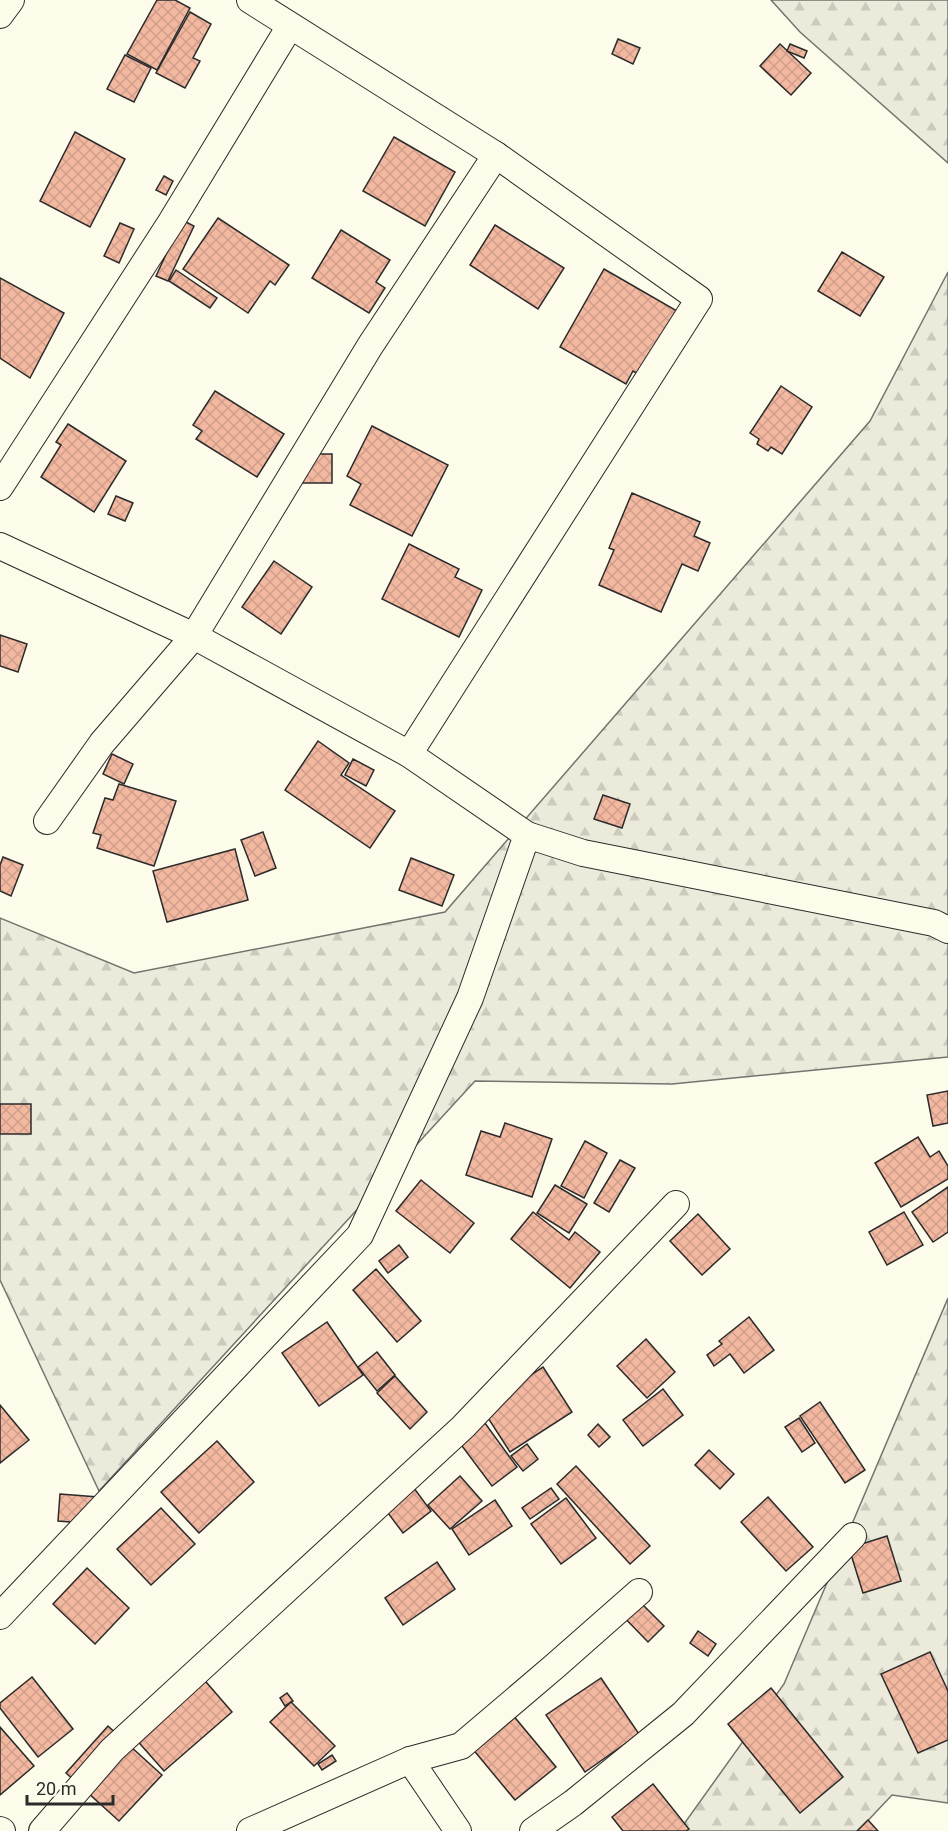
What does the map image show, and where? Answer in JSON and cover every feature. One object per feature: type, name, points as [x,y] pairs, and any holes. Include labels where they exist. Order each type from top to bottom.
[{"type":"street","points":[[0,15],[10,0]]},
{"type":"street","points":[[250,0],[496,154],[699,299],[409,754]]},
{"type":"street","points":[[0,487],[171,222],[290,26]]},
{"type":"street","points":[[47,821],[102,743],[194,636],[370,346],[496,154]]},
{"type":"street","points":[[0,546],[194,636],[409,754],[527,835],[583,853],[934,923],[948,930]]},
{"type":"street","points":[[0,1616],[360,1235],[470,998],[527,835]]},
{"type":"street","points":[[42,1831],[112,1750],[463,1427],[675,1204]]},
{"type":"street","points":[[533,1831],[573,1803],[683,1714],[853,1536]]},
{"type":"street","points":[[250,1831],[410,1760],[461,1746],[639,1592]]},
{"type":"street","points":[[410,1760],[458,1831]]},
{"type":"green space","points":[[771,0],[948,0],[948,163],[800,32]]},
{"type":"green space","points":[[948,272],[948,1057],[672,1084],[475,1081],[99,1491],[0,1280],[0,918],[134,973],[445,912],[870,421]]},
{"type":"green space","points":[[948,1298],[948,1803],[892,1795],[858,1831],[679,1831],[784,1684]]},
{"type":"building","points":[[157,0],[175,0],[190,8],[157,70],[127,54]]},
{"type":"building","points":[[190,12],[211,24],[193,58],[200,61],[185,88],[156,73]]},
{"type":"building","points":[[618,39],[640,48],[633,64],[612,54]]},
{"type":"building","points":[[780,44],[811,73],[791,95],[760,66]]},
{"type":"building","points":[[790,44],[807,51],[804,58],[787,51]]},
{"type":"building","points":[[125,55],[151,68],[134,102],[107,89]]},
{"type":"building","points":[[75,132],[125,159],[90,227],[40,201]]},
{"type":"building","points":[[394,137],[455,172],[425,226],[363,191]]},
{"type":"building","points":[[164,176],[173,181],[166,195],[156,190]]},
{"type":"building","points":[[218,218],[289,265],[275,285],[270,281],[248,313],[183,269]]},
{"type":"building","points":[[182,220],[194,226],[168,281],[156,276]]},
{"type":"building","points":[[120,223],[134,229],[119,263],[104,256]]},
{"type":"building","points":[[495,225],[564,268],[538,309],[470,265]]},
{"type":"building","points":[[341,230],[390,260],[376,282],[385,288],[369,313],[312,278]]},
{"type":"building","points":[[842,252],[884,277],[860,316],[818,291]]},
{"type":"building","points":[[604,269],[677,311],[641,376],[633,371],[626,384],[560,347]]},
{"type":"building","points":[[176,270],[217,298],[210,308],[169,281]]},
{"type":"building","points":[[0,278],[64,313],[30,378],[0,358]]},
{"type":"building","points":[[781,386],[812,407],[782,454],[771,447],[768,451],[757,444],[759,439],[750,433]]},
{"type":"building","points":[[215,391],[284,434],[257,477],[196,439],[202,431],[193,425]]},
{"type":"building","points":[[68,424],[126,461],[94,512],[41,477],[61,445],[56,442]]},
{"type":"building","points":[[372,426],[448,465],[412,536],[350,505],[361,484],[347,476]]},
{"type":"building","points":[[307,454],[332,454],[332,483],[299,483]]},
{"type":"building","points":[[632,493],[700,522],[694,536],[710,543],[698,571],[682,564],[661,612],[599,585],[614,550],[609,548]]},
{"type":"building","points":[[116,496],[133,503],[125,521],[108,514]]},
{"type":"building","points":[[409,544],[459,569],[455,577],[482,590],[459,637],[382,599]]},
{"type":"building","points":[[274,561],[312,587],[281,634],[242,607]]},
{"type":"building","points":[[0,635],[27,644],[18,672],[0,666]]},
{"type":"building","points":[[318,741],[349,763],[341,775],[395,811],[370,848],[285,790]]},
{"type":"building","points":[[112,754],[133,764],[124,784],[103,774]]},
{"type":"building","points":[[353,759],[374,770],[366,786],[345,775]]},
{"type":"building","points":[[119,784],[176,801],[154,866],[97,848],[101,835],[93,833],[105,798],[113,800]]},
{"type":"building","points":[[603,795],[630,804],[622,828],[594,819]]},
{"type":"building","points":[[263,832],[276,868],[255,876],[241,840]]},
{"type":"building","points":[[235,849],[248,900],[167,922],[153,871]]},
{"type":"building","points":[[3,857],[23,865],[11,896],[0,891],[0,865]]},
{"type":"building","points":[[411,858],[454,875],[442,906],[399,890]]},
{"type":"building","points":[[948,1091],[948,1123],[933,1126],[927,1095]]},
{"type":"building","points":[[0,1104],[31,1104],[31,1134],[0,1134]]},
{"type":"building","points":[[505,1123],[552,1139],[532,1197],[466,1175],[481,1131],[500,1137]]},
{"type":"building","points":[[918,1137],[930,1157],[939,1151],[948,1166],[948,1179],[901,1207],[875,1163]]},
{"type":"building","points":[[585,1141],[607,1153],[584,1198],[561,1186]]},
{"type":"building","points":[[620,1160],[635,1168],[609,1212],[594,1203]]},
{"type":"building","points":[[421,1180],[474,1223],[450,1253],[396,1211]]},
{"type":"building","points":[[555,1185],[587,1204],[569,1233],[537,1213]]},
{"type":"building","points":[[948,1187],[948,1232],[933,1242],[912,1212]]},
{"type":"building","points":[[533,1212],[569,1240],[575,1232],[600,1252],[570,1288],[511,1239]]},
{"type":"building","points":[[904,1212],[923,1245],[887,1265],[869,1232]]},
{"type":"building","points":[[698,1214],[730,1249],[702,1275],[670,1241]]},
{"type":"building","points":[[399,1245],[408,1257],[388,1273],[379,1261]]},
{"type":"building","points":[[376,1269],[421,1321],[397,1342],[353,1290]]},
{"type":"building","points":[[749,1317],[774,1350],[744,1373],[730,1354],[714,1366],[707,1355],[722,1344],[719,1341]]},
{"type":"building","points":[[327,1322],[363,1375],[319,1406],[282,1353]]},
{"type":"building","points":[[646,1339],[675,1372],[647,1398],[617,1366]]},
{"type":"building","points":[[377,1352],[395,1375],[377,1391],[358,1367]]},
{"type":"building","points":[[543,1367],[572,1412],[510,1452],[481,1407]]},
{"type":"building","points":[[395,1376],[427,1412],[410,1429],[377,1393]]},
{"type":"building","points":[[663,1389],[683,1415],[643,1446],[623,1420]]},
{"type":"building","points":[[820,1402],[865,1470],[845,1483],[800,1416]]},
{"type":"building","points":[[0,1405],[29,1440],[0,1463]]},
{"type":"building","points":[[799,1418],[815,1443],[802,1452],[785,1427]]},
{"type":"building","points":[[482,1419],[517,1467],[492,1486],[456,1438]]},
{"type":"building","points":[[598,1424],[610,1437],[599,1447],[588,1435]]},
{"type":"building","points":[[217,1441],[254,1482],[199,1533],[161,1492]]},
{"type":"building","points":[[527,1444],[538,1459],[523,1471],[511,1456]]},
{"type":"building","points":[[709,1450],[734,1474],[720,1489],[695,1465]]},
{"type":"building","points":[[576,1466],[650,1546],[630,1564],[557,1484]]},
{"type":"building","points":[[405,1476],[431,1511],[403,1533],[376,1497]]},
{"type":"building","points":[[460,1476],[482,1501],[450,1529],[428,1505]]},
{"type":"building","points":[[551,1488],[559,1499],[530,1519],[522,1508]]},
{"type":"building","points":[[60,1494],[98,1497],[96,1524],[58,1521]]},
{"type":"building","points":[[768,1497],[813,1547],[786,1571],[741,1522]]},
{"type":"building","points":[[566,1498],[596,1538],[561,1564],[531,1524]]},
{"type":"building","points":[[495,1500],[512,1526],[469,1555],[452,1529]]},
{"type":"building","points":[[161,1508],[195,1544],[151,1585],[117,1549]]},
{"type":"building","points":[[887,1536],[901,1581],[863,1593],[849,1548]]},
{"type":"building","points":[[437,1562],[455,1589],[403,1625],[385,1598]]},
{"type":"building","points":[[87,1568],[129,1608],[95,1644],[53,1604]]},
{"type":"building","points":[[633,1595],[664,1626],[648,1642],[617,1610]]},
{"type":"building","points":[[698,1631],[716,1644],[708,1656],[690,1643]]},
{"type":"building","points":[[930,1652],[948,1691],[948,1740],[918,1753],[881,1674]]},
{"type":"building","points":[[194,1668],[232,1712],[164,1771],[126,1728]]},
{"type":"building","points":[[32,1677],[73,1729],[38,1757],[0,1708],[0,1703]]},
{"type":"building","points":[[601,1678],[639,1734],[585,1772],[546,1715]]},
{"type":"building","points":[[771,1688],[843,1777],[800,1813],[728,1724]]},
{"type":"building","points":[[287,1693],[293,1701],[285,1706],[280,1698]]},
{"type":"building","points":[[291,1702],[335,1746],[314,1766],[270,1722]]},
{"type":"building","points":[[507,1708],[556,1767],[515,1800],[467,1742]]},
{"type":"building","points":[[108,1726],[162,1775],[119,1821],[66,1773]]},
{"type":"building","points":[[0,1727],[34,1766],[0,1795]]},
{"type":"building","points":[[332,1755],[336,1761],[322,1770],[318,1764]]},
{"type":"building","points":[[653,1784],[689,1829],[686,1831],[623,1831],[612,1817]]},
{"type":"building","points":[[868,1820],[878,1831],[857,1831]]}]
